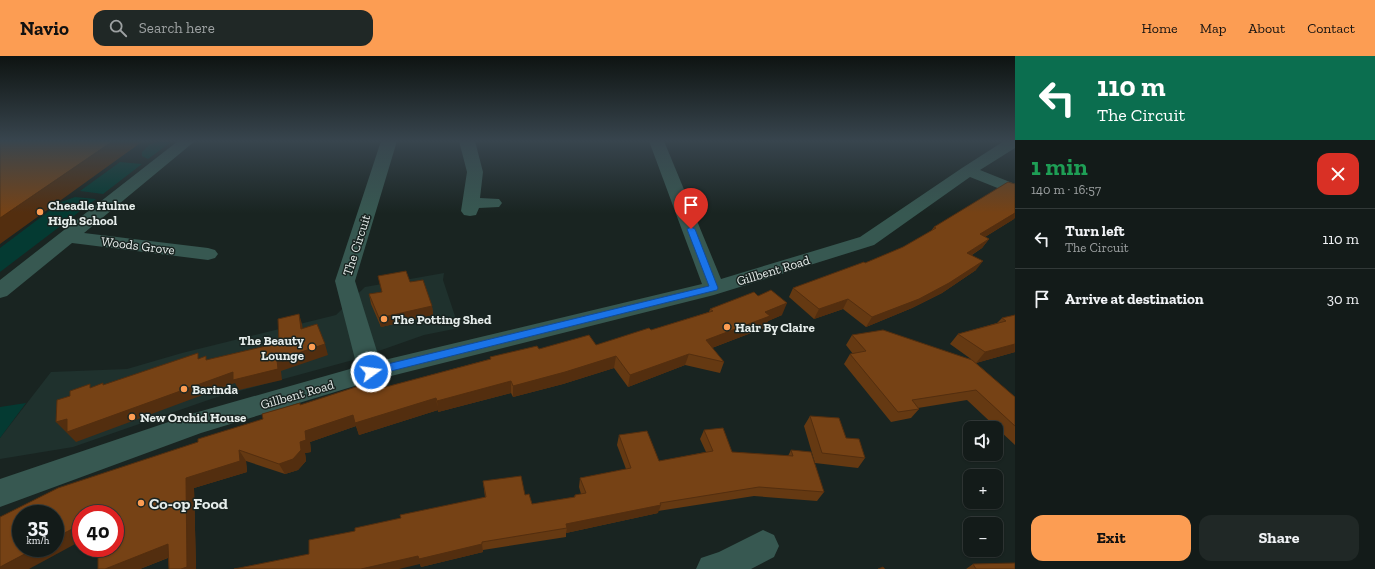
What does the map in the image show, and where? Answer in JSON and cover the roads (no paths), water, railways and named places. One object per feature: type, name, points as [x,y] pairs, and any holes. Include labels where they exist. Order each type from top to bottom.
[{"type":"street","points":[[0,291],[158,165]]},
{"type":"street","name":"The Circuit","points":[[371,372],[345,281],[381,165]]},
{"type":"street","points":[[473,165],[475,172],[470,207],[493,204]]},
{"type":"street","points":[[665,165],[714,288]]},
{"type":"street","name":"Gillbent Road","points":[[0,494],[198,423],[371,372],[714,288],[867,241],[977,165]]},
{"type":"street","points":[[968,171],[1015,190]]},
{"type":"street","name":"Woods Grove","points":[[68,237],[208,254]]},
{"type":"street","points":[[712,569],[722,567],[763,546]]},
{"type":"place","name":"Cheadle Hulme High School","points":[[40,212]]},
{"type":"place","name":"The Potting Shed","points":[[384,319]]},
{"type":"place","name":"Hair By Claire","points":[[727,327]]},
{"type":"place","name":"The Beauty Lounge","points":[[312,347]]},
{"type":"place","name":"Barinda","points":[[184,389]]},
{"type":"place","name":"New Orchid House","points":[[132,417]]},
{"type":"place","name":"Co-op Food","points":[[141,503]]}]
